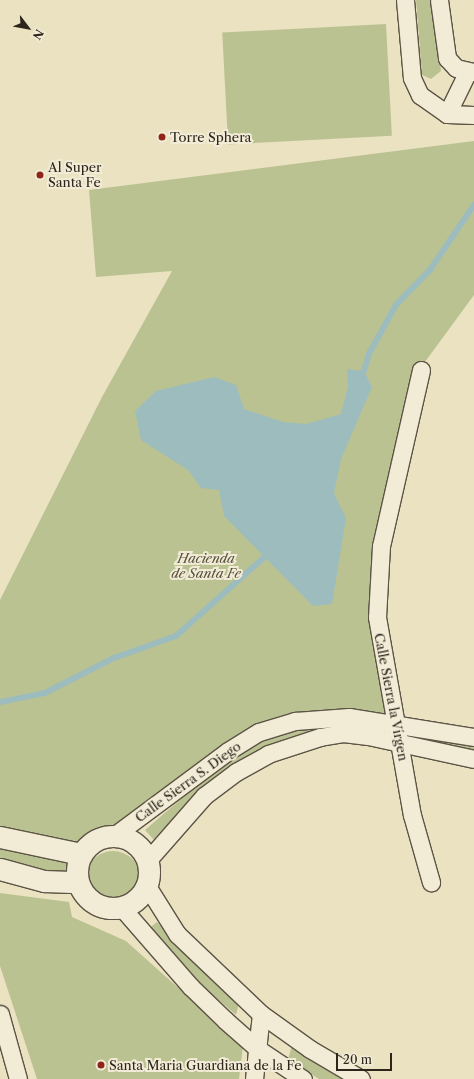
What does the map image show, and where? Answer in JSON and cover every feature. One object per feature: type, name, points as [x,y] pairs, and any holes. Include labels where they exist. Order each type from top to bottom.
[{"type":"street","points":[[404,0],[412,78],[420,95],[447,114],[474,116]]},
{"type":"street","points":[[439,0],[447,58],[471,72],[447,114]]},
{"type":"street","name":"Calle Sierra la Vírgen","points":[[421,370],[381,546],[376,618],[396,726],[402,744],[412,815],[431,882]]},
{"type":"street","name":"Calle Sierra S. Diego","points":[[116,835],[228,751],[259,732],[296,721],[349,717],[396,726],[474,737]]},
{"type":"street","name":"Calle Sierra S. Diego","points":[[148,860],[204,796],[268,754],[343,733],[474,758]]},
{"type":"street","points":[[116,835],[135,843],[148,860],[147,886],[137,900],[122,908],[95,904],[84,895],[78,882],[77,862],[82,854],[100,838],[116,835]]},
{"type":"street","points":[[0,837],[82,854]]},
{"type":"street","points":[[0,869],[44,881],[78,882]]},
{"type":"street","points":[[147,886],[177,934],[261,1014],[310,1049],[361,1079]]},
{"type":"street","points":[[122,908],[191,987],[258,1049],[303,1079]]},
{"type":"street","points":[[0,1014],[18,1079]]},
{"type":"street","points":[[254,1079],[261,1014]]},
{"type":"green space","points":[[416,0],[434,0],[441,71],[431,79],[422,75]]},
{"type":"green space","points":[[386,24],[392,136],[228,144],[222,33]]},
{"type":"green space","name":"Hacienda de Santa Fe","points":[[474,141],[474,295],[419,370],[376,555],[372,642],[395,722],[296,717],[87,847],[0,845],[0,600],[102,397],[172,271],[96,277],[89,190]]},
{"type":"green space","points":[[347,722],[285,744],[156,842],[145,830],[238,750],[284,728]]},
{"type":"green space","points":[[429,738],[474,743],[474,759],[426,741]]},
{"type":"green space","points":[[0,849],[71,862],[68,875],[0,866]]},
{"type":"green space","points":[[113,851],[124,853],[133,859],[139,868],[141,879],[139,890],[133,899],[124,905],[113,907],[102,905],[93,899],[87,890],[85,879],[87,868],[93,859],[102,853]]},
{"type":"green space","points":[[0,893],[69,902],[72,917],[126,941],[243,1046],[239,1079],[37,1079],[0,966]]},
{"type":"green space","points":[[157,922],[239,1003],[236,1015],[199,983],[148,929]]},
{"type":"green space","points":[[292,1045],[348,1079],[319,1079],[288,1060]]},
{"type":"water","points":[[347,369],[364,371],[372,387],[341,459],[334,493],[346,518],[332,604],[313,606],[224,516],[219,490],[201,488],[188,470],[141,440],[135,411],[156,391],[214,377],[236,385],[244,409],[283,422],[306,424],[341,414],[348,386]]},
{"type":"waterway","points":[[362,377],[369,354],[396,305],[430,270],[474,205]]},
{"type":"waterway","points":[[0,702],[45,693],[114,658],[176,636],[269,553]]},
{"type":"place","name":"Torre Sphera","points":[[162,137]]},
{"type":"place","name":"Al Super Santa Fe","points":[[40,175]]},
{"type":"place","name":"Santa Maria Guardiana de la Fe","points":[[101,1065]]}]
